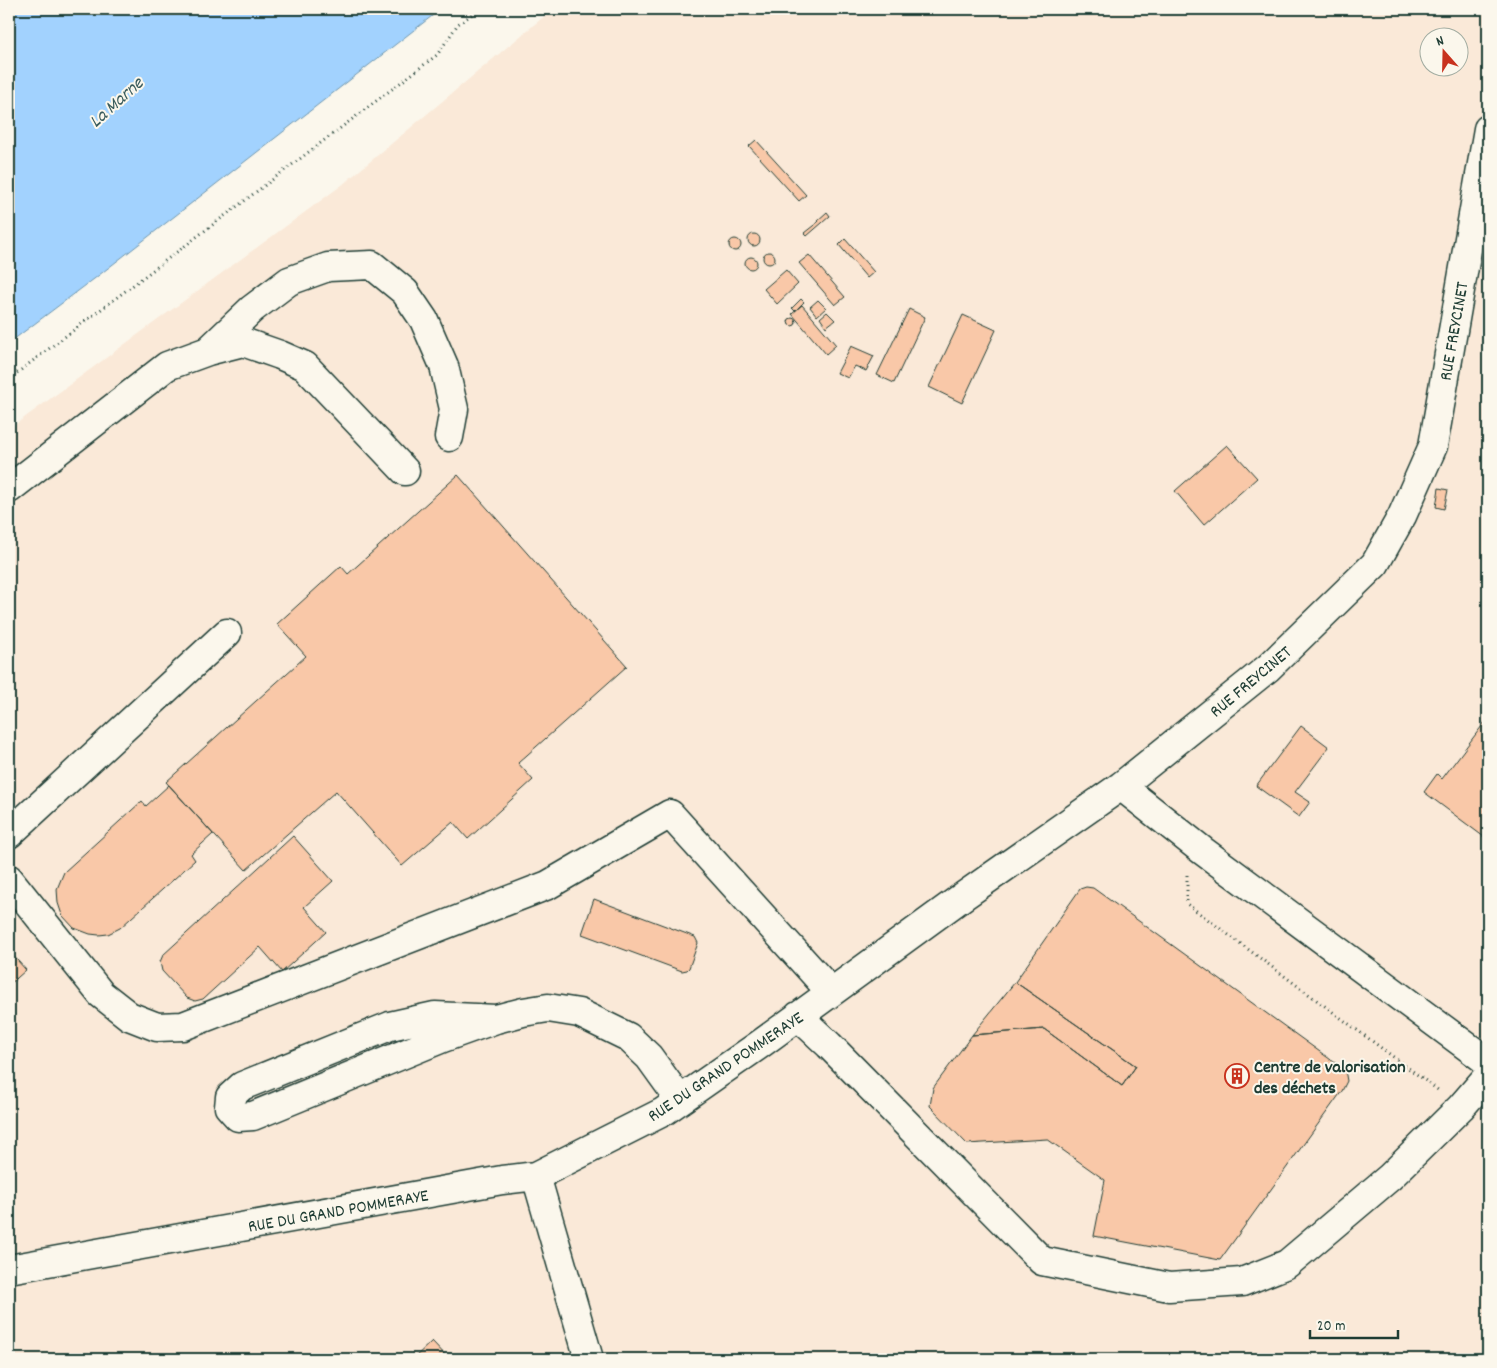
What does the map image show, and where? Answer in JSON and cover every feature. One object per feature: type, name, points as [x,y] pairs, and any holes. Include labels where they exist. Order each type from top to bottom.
[{"type":"street","name":"RUE FREYCINET","points":[[1121,786],[1268,668],[1375,564],[1402,516],[1433,446],[1488,129]]},
{"type":"street","points":[[208,351],[252,309],[289,281],[328,266],[372,265],[405,292],[424,320],[444,366],[454,410],[449,437]]},
{"type":"street","points":[[9,489],[167,366],[208,351],[243,342],[305,366],[405,471]]},
{"type":"street","points":[[9,834],[227,633]]},
{"type":"street","points":[[1121,786],[1203,851],[1488,1062]]},
{"type":"street","name":"RUE DU GRAND POMMERAYE","points":[[9,1269],[502,1180],[536,1176],[663,1112],[973,889],[1121,786]]},
{"type":"street","points":[[9,879],[101,994],[129,1016],[138,1020],[156,1027],[183,1026],[548,884],[670,814],[831,992]]},
{"type":"street","points":[[496,1019],[435,1016],[390,1026],[242,1086],[230,1097],[229,1107],[238,1116],[252,1116],[443,1038],[496,1019],[548,1008],[579,1013],[628,1037],[649,1057],[680,1100]]},
{"type":"street","points":[[798,1016],[829,1045],[1042,1261],[1169,1287],[1242,1282],[1287,1264],[1390,1177],[1462,1107],[1488,1076]]},
{"type":"street","points":[[536,1176],[589,1359]]},
{"type":"path","points":[[9,379],[437,55],[458,24],[480,9]]},
{"type":"path","points":[[1203,851],[1187,873],[1187,904],[1462,1107]]},
{"type":"shaded area","points":[[553,9],[1488,9],[1488,1359],[9,1359],[9,429],[342,185]]},
{"type":"water","name":"La Marne","points":[[9,9],[441,9],[9,343]]},
{"type":"building","points":[[756,140],[806,195],[799,201],[749,146]]},
{"type":"building","points":[[827,212],[830,216],[807,236],[804,233]]},
{"type":"building","points":[[752,234],[756,234],[760,240],[756,246],[752,246],[748,242],[748,238]]},
{"type":"building","points":[[733,239],[737,239],[741,245],[737,251],[733,251],[729,247],[729,243]]},
{"type":"building","points":[[845,239],[874,272],[867,278],[839,245]]},
{"type":"building","points":[[767,252],[771,252],[775,258],[771,264],[767,264],[763,260],[763,256]]},
{"type":"building","points":[[809,255],[845,297],[835,305],[799,263]]},
{"type":"building","points":[[749,257],[753,257],[757,263],[753,269],[749,269],[745,265],[745,261]]},
{"type":"building","points":[[786,270],[798,284],[777,304],[764,289]]},
{"type":"building","points":[[801,299],[804,302],[795,311],[792,308]]},
{"type":"building","points":[[818,300],[826,308],[817,316],[810,307]]},
{"type":"building","points":[[802,305],[836,345],[826,354],[792,314]]},
{"type":"building","points":[[909,309],[925,317],[894,383],[877,375]]},
{"type":"building","points":[[827,312],[835,320],[826,327],[820,318]]},
{"type":"building","points":[[963,315],[996,330],[962,403],[929,387]]},
{"type":"building","points":[[792,318],[796,322],[792,326],[788,322]]},
{"type":"building","points":[[851,346],[874,356],[866,371],[855,366],[848,378],[837,373]]},
{"type":"building","points":[[1227,445],[1257,478],[1204,525],[1175,491]]},
{"type":"building","points":[[458,475],[627,666],[518,763],[533,780],[468,839],[453,822],[402,866],[336,791],[246,870],[166,782],[306,656],[277,624],[341,566],[348,574]]},
{"type":"building","points":[[1439,488],[1448,490],[1444,509],[1436,507]]},
{"type":"building","points":[[1485,722],[1488,724],[1488,840],[1424,792],[1437,774],[1442,779]]},
{"type":"building","points":[[1301,726],[1329,747],[1295,792],[1310,802],[1299,817],[1256,786]]},
{"type":"building","points":[[169,785],[213,834],[191,854],[195,860],[120,928],[108,934],[99,935],[74,928],[62,915],[58,903],[57,889],[64,872],[142,801],[146,806]]},
{"type":"building","points":[[293,836],[333,881],[304,907],[326,932],[282,972],[260,947],[203,999],[195,1001],[187,998],[162,971],[160,962],[163,955]]},
{"type":"building","name":"Centre de valorisation des déchets","points":[[1086,887],[1093,888],[1345,1070],[1347,1081],[1342,1091],[1220,1260],[1094,1236],[1105,1180],[1047,1139],[967,1144],[930,1106],[933,1088],[972,1035],[1044,1029],[1122,1086],[1136,1066],[1015,982],[1080,889]]},
{"type":"building","points":[[594,899],[695,937],[698,943],[689,968],[682,971],[582,934]]},
{"type":"building","points":[[9,951],[26,970],[9,985]]},
{"type":"building","points":[[1015,982],[1136,1066],[1122,1086],[1044,1029],[972,1035]]},
{"type":"building","points":[[432,1341],[449,1359],[413,1359]]},
{"type":"place","name":"Centre de valorisation des déchets","points":[[1237,1076]]}]
